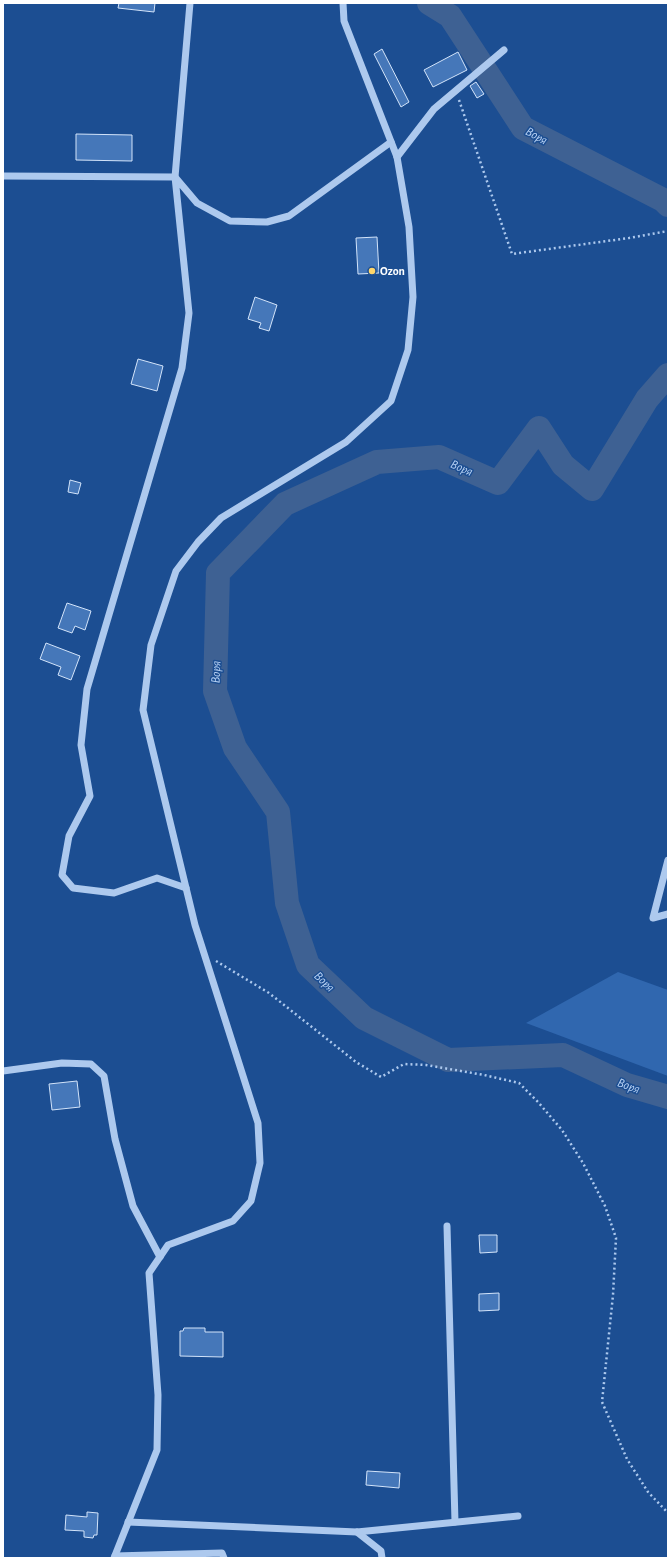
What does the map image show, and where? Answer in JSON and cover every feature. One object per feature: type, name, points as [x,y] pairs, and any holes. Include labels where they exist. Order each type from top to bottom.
[{"type":"street","points":[[186,888],[157,878],[114,893],[73,888],[62,875],[69,836],[90,796],[81,745],[87,689],[182,368],[190,313],[175,177],[190,3]]},
{"type":"street","points":[[224,1558],[222,1553],[114,1557],[157,1450],[158,1395],[149,1273],[168,1245],[233,1221],[251,1201],[260,1163],[258,1123],[195,925],[143,710],[151,645],[176,571],[203,537],[221,518],[346,442],[391,401],[408,350],[413,297],[409,227],[397,157],[344,21],[343,3]]},
{"type":"street","points":[[397,157],[434,109],[504,50]]},
{"type":"street","points":[[175,177],[197,204],[230,221],[267,222],[288,216],[391,142]]},
{"type":"street","points":[[3,176],[175,177]]},
{"type":"street","points":[[668,860],[653,918],[668,914]]},
{"type":"street","points":[[3,1071],[62,1064],[91,1064],[104,1076],[115,1139],[133,1206],[160,1257]]},
{"type":"street","points":[[447,1226],[455,1522]]},
{"type":"street","points":[[128,1522],[357,1532],[518,1516]]},
{"type":"street","points":[[357,1532],[381,1551],[382,1558]]},
{"type":"path","points":[[456,92],[512,254],[629,238],[668,230]]},
{"type":"path","points":[[204,952],[232,972],[269,993],[356,1062],[382,1077],[404,1064],[426,1065],[484,1075],[519,1083],[562,1130],[583,1163],[606,1206],[616,1238],[613,1295],[602,1402],[626,1459],[648,1492],[668,1513]]},
{"type":"shaded area","points":[[618,972],[668,990],[668,1076],[526,1023]]},
{"type":"building","points":[[119,3],[155,3],[154,12],[118,8]]},
{"type":"building","points":[[382,49],[409,102],[401,107],[374,54]]},
{"type":"building","points":[[458,52],[467,70],[433,87],[424,70]]},
{"type":"building","points":[[476,82],[484,94],[477,98],[470,86]]},
{"type":"building","points":[[76,134],[132,135],[132,161],[76,160]]},
{"type":"building","points":[[377,237],[379,273],[358,274],[356,238]]},
{"type":"building","points":[[255,297],[277,305],[269,331],[259,328],[261,323],[248,319]]},
{"type":"building","points":[[138,359],[163,366],[157,391],[131,384]]},
{"type":"building","points":[[70,480],[81,483],[78,494],[68,492]]},
{"type":"building","points":[[67,603],[91,611],[85,630],[75,626],[72,633],[58,628]]},
{"type":"building","points":[[46,643],[80,656],[71,680],[58,675],[61,667],[40,659]]},
{"type":"building","points":[[77,1081],[80,1107],[52,1110],[49,1084]]},
{"type":"building","points":[[479,1235],[497,1235],[497,1252],[480,1253]]},
{"type":"building","points":[[499,1293],[499,1310],[479,1311],[479,1294]]},
{"type":"building","points":[[184,1328],[205,1328],[205,1332],[223,1332],[223,1357],[180,1356],[180,1331],[183,1331]]},
{"type":"building","points":[[367,1471],[400,1473],[399,1488],[366,1485]]},
{"type":"building","points":[[87,1512],[98,1513],[97,1535],[94,1535],[93,1538],[84,1537],[84,1531],[65,1530],[66,1515],[87,1517]]},
{"type":"waterway","name":"Воря","points":[[429,3],[450,16],[523,128],[663,200],[668,205]]},
{"type":"waterway","name":"Воря","points":[[668,375],[647,399],[592,489],[563,465],[539,428],[498,483],[439,457],[377,462],[285,504],[218,573],[215,691],[235,748],[278,812],[287,903],[308,965],[364,1018],[448,1060],[563,1055],[627,1085],[668,1097]]},
{"type":"place","name":"Ozon","points":[[372,271]]}]
